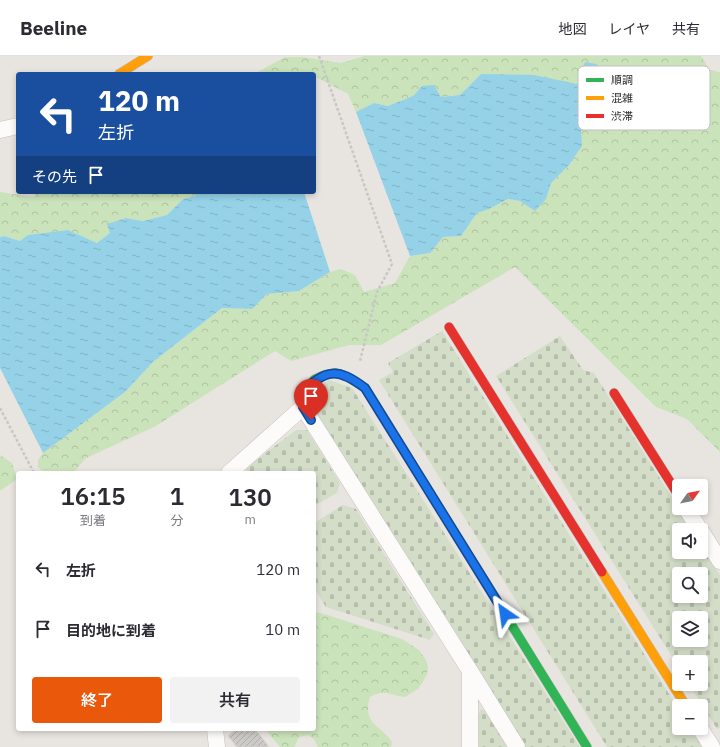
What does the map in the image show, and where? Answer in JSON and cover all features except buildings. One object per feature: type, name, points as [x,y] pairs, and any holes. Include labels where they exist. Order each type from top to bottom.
[{"type":"street","points":[[122,72],[148,56]]},
{"type":"street","points":[[0,130],[16,126]]},
{"type":"street","points":[[449,327],[682,699]]},
{"type":"street","points":[[517,747],[303,407],[301,393],[317,378],[334,373],[350,377],[365,388],[587,747]]},
{"type":"street","points":[[614,393],[672,485]]},
{"type":"street","points":[[231,471],[303,407]]},
{"type":"street","points":[[708,542],[720,561]]},
{"type":"street","points":[[470,671],[470,747]]},
{"type":"street","points":[[215,731],[217,747]]},
{"type":"street","points":[[704,735],[712,747]]},
{"type":"path","points":[[319,56],[392,264],[376,292],[356,381]]},
{"type":"path","points":[[0,408],[33,471]]},
{"type":"green space","points":[[364,56],[701,56],[707,66],[598,66],[597,64],[595,66],[578,66],[577,84],[481,74],[460,95],[441,97],[422,86],[413,96],[388,106],[374,103],[356,112],[348,94],[316,77],[316,72],[258,72],[285,57],[303,57],[341,63]]},
{"type":"green space","points":[[710,70],[720,72],[720,452],[687,419],[656,407],[515,267],[381,345],[349,345],[291,361],[275,351],[154,427],[86,458],[75,471],[43,471],[38,467],[38,460],[43,453],[125,392],[154,361],[222,308],[252,309],[267,294],[299,291],[330,272],[341,269],[355,275],[364,292],[395,283],[410,256],[430,253],[443,237],[461,236],[477,213],[489,209],[508,199],[520,201],[546,199],[550,183],[569,165],[582,146],[580,131],[710,130]]},
{"type":"green space","points":[[0,192],[33,197],[36,194],[198,194],[183,199],[167,215],[143,221],[126,218],[108,224],[111,233],[97,243],[68,230],[20,241],[4,236],[0,237]]},
{"type":"green space","points":[[442,331],[672,699],[672,735],[694,735],[702,747],[607,747],[379,380],[393,372],[388,363]]},
{"type":"green space","points":[[560,336],[583,370],[594,373],[672,498],[672,515],[683,515],[688,523],[672,523],[672,559],[708,559],[708,555],[720,575],[720,728],[717,729],[708,715],[708,699],[698,699],[693,691],[708,691],[708,655],[672,655],[672,657],[496,376]]},
{"type":"green space","points":[[329,380],[352,388],[580,747],[525,747],[306,397]]},
{"type":"green space","points":[[296,430],[307,430],[340,483],[337,493],[316,505],[316,471],[246,471],[247,467]]},
{"type":"green space","points":[[0,455],[12,463],[16,480],[0,491]]},
{"type":"green space","points":[[343,505],[356,509],[434,634],[430,640],[326,607],[316,591],[316,522]]},
{"type":"green space","points":[[316,612],[402,639],[419,650],[426,660],[428,667],[427,675],[418,689],[405,697],[388,693],[380,693],[370,697],[368,713],[370,719],[392,742],[391,747],[318,747],[314,739],[308,735],[299,737],[294,747],[280,747],[267,731],[316,731]]},
{"type":"green space","points":[[481,709],[493,714],[513,747],[479,747],[478,715]]},
{"type":"water","points":[[585,62],[597,64],[598,66],[584,66]]},
{"type":"water","points":[[481,74],[534,75],[577,84],[578,81],[578,130],[582,130],[582,146],[569,165],[551,183],[546,199],[535,211],[520,201],[508,199],[489,209],[477,213],[461,236],[443,237],[430,253],[410,256],[356,112],[374,103],[388,106],[413,96],[422,86],[434,85],[441,97],[460,95]]},
{"type":"water","points":[[198,194],[305,194],[330,272],[299,291],[267,294],[252,309],[222,308],[154,361],[125,392],[43,453],[0,368],[0,237],[4,236],[20,241],[28,235],[68,230],[97,243],[110,233],[107,224],[126,218],[143,221],[167,215],[183,199]]},
{"type":"traffic: fast","points":[[303,407],[301,393],[315,379],[324,375],[336,373],[348,377],[365,388],[402,448]]},
{"type":"traffic: fast","points":[[498,603],[587,747]]},
{"type":"traffic: slow","points":[[122,72],[148,56]]},
{"type":"traffic: slow","points":[[402,448],[498,603]]},
{"type":"traffic: slow","points":[[602,572],[682,699]]},
{"type":"traffic: jam","points":[[449,327],[602,572]]},
{"type":"traffic: jam","points":[[614,393],[672,485]]},
{"type":"route","points":[[311,420],[303,407],[301,393],[317,378],[334,373],[350,377],[365,388],[505,614]]}]
